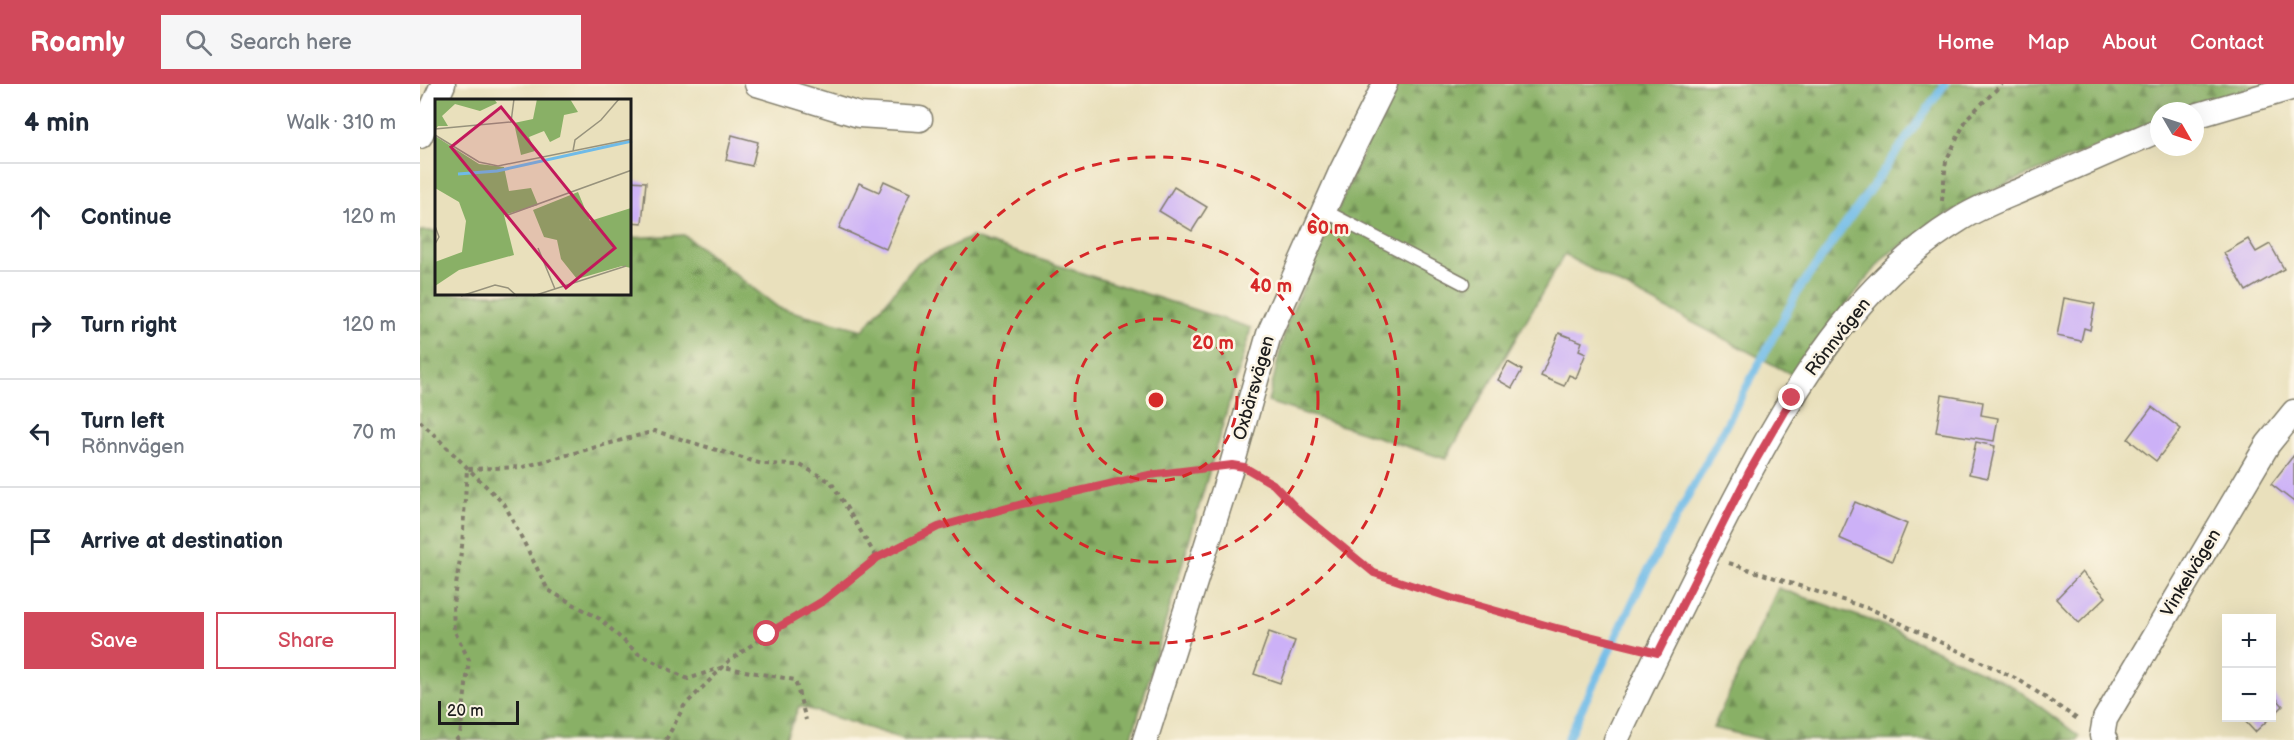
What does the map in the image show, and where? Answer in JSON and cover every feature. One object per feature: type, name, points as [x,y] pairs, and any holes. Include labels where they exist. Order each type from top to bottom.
[{"type":"street","points":[[436,99],[443,84]]},
{"type":"street","points":[[757,84],[859,115],[920,119]]},
{"type":"street","name":"Oxbärsvägen","points":[[1145,740],[1232,465],[1269,334],[1323,210],[1385,84]]},
{"type":"street","points":[[2204,114],[2294,87]]},
{"type":"street","points":[[420,136],[435,102]]},
{"type":"street","name":"Rönnvägen","points":[[1616,740],[1706,555],[1754,463],[1819,357],[1876,287],[1910,255],[1958,220],[2150,134]]},
{"type":"street","name":"Vinkelvägen","points":[[2104,738],[2105,718],[2193,567],[2268,444],[2294,412]]},
{"type":"lane","points":[[1323,210],[1463,283]]},
{"type":"path","points":[[1938,234],[1946,161],[1967,118],[2002,84]]},
{"type":"path","points":[[420,422],[505,505],[548,591],[600,619],[637,653],[688,679],[723,667],[795,681],[806,720]]},
{"type":"path","points":[[467,469],[524,468],[655,431],[762,464],[800,465],[831,482],[877,558]]},
{"type":"path","points":[[666,740],[684,706],[723,667],[767,634],[823,601],[877,558],[938,527],[1022,504],[1149,475],[1232,465],[1244,467],[1273,484],[1300,512],[1374,573],[1556,628],[1658,653]]},
{"type":"path","points":[[456,740],[460,736],[469,660],[454,630],[453,605],[462,546],[467,469]]},
{"type":"path","points":[[1706,555],[1873,610],[2019,680],[2104,738]]},
{"type":"green space","points":[[1394,84],[2268,84],[2204,105],[2204,102],[2150,102],[2150,125],[1975,197],[1885,256],[1791,374],[1564,255],[1446,459],[1268,402],[1287,323]]},
{"type":"green space","points":[[420,231],[435,231],[435,296],[632,296],[632,238],[684,235],[779,308],[863,330],[918,262],[971,237],[1251,328],[1131,740],[906,740],[799,706],[785,740],[420,740]]},
{"type":"green space","points":[[1778,588],[1878,623],[2014,687],[2079,736],[2077,740],[1766,740],[1713,728]]},
{"type":"building","points":[[732,135],[758,142],[752,166],[726,160]]},
{"type":"building","points":[[632,181],[646,182],[642,223],[632,222]]},
{"type":"building","points":[[884,181],[910,193],[886,249],[839,228],[859,183],[879,192]]},
{"type":"building","points":[[1174,187],[1207,207],[1192,231],[1159,211]]},
{"type":"building","points":[[2248,239],[2256,252],[2270,244],[2284,269],[2246,291],[2224,253]]},
{"type":"building","points":[[2064,298],[2095,304],[2090,330],[2084,328],[2081,341],[2057,336]]},
{"type":"building","points":[[1559,333],[1582,342],[1579,350],[1586,353],[1576,378],[1569,375],[1564,386],[1541,376]]},
{"type":"building","points":[[1508,362],[1522,370],[1512,388],[1498,380]]},
{"type":"building","points":[[1942,395],[1983,402],[1981,415],[1998,418],[1994,441],[1936,432]]},
{"type":"building","points":[[2152,407],[2181,429],[2156,461],[2128,439]]},
{"type":"building","points":[[1976,442],[1995,446],[1988,478],[1969,474]]},
{"type":"building","points":[[2294,455],[2294,502],[2271,484]]},
{"type":"building","points":[[1855,502],[1907,524],[1892,561],[1839,538]]},
{"type":"building","points":[[2082,572],[2106,597],[2079,623],[2056,599]]},
{"type":"building","points":[[1269,632],[1295,641],[1280,683],[1254,674]]},
{"type":"building","points":[[2276,698],[2283,706],[2276,713]]},
{"type":"building","points":[[2246,722],[2266,722],[2255,732]]},
{"type":"waterway","points":[[1567,740],[1644,578],[1798,291],[1945,84]]},
{"type":"route","points":[[767,634],[823,601],[877,558],[938,527],[1022,504],[1149,475],[1232,465],[1244,467],[1273,484],[1300,512],[1374,573],[1556,628],[1658,653],[1749,472],[1792,398]]}]
